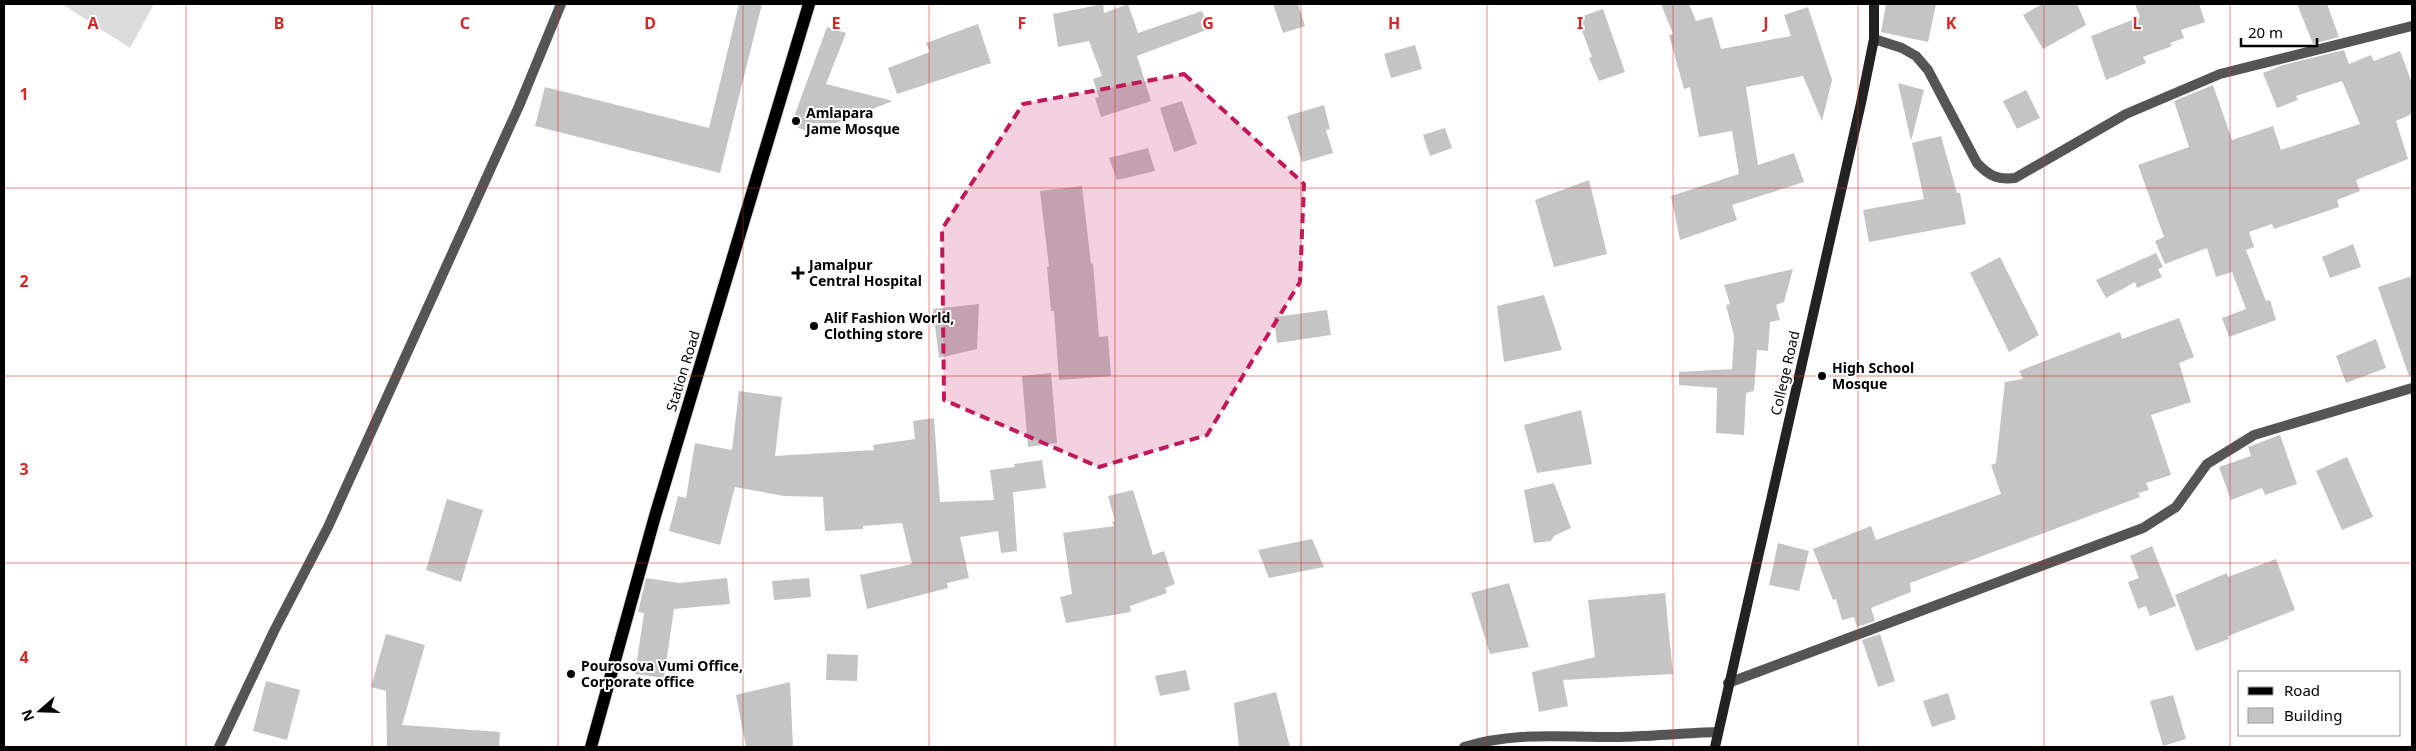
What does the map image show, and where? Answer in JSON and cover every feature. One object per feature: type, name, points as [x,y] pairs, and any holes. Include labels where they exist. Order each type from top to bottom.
[{"type":"main road","name":"Station Road","points":[[591,747],[655,516],[808,4]]},
{"type":"main road","name":"College Road","points":[[1715,747],[1874,39],[1874,4]]},
{"type":"street","points":[[219,747],[275,629],[328,527],[519,106],[561,4]]},
{"type":"street","points":[[1874,39],[1902,48],[1916,56],[1928,70],[1978,163],[1986,173],[2000,180],[2015,178],[2126,114],[2220,74],[2412,26]]},
{"type":"street","points":[[1728,683],[2144,528],[2176,507],[2207,464],[2254,434],[2412,388]]},
{"type":"street","points":[[1464,747],[1514,737],[1608,737],[1718,732]]},
{"type":"highlighted area","points":[[1184,74],[1304,184],[1300,282],[1207,435],[1099,467],[944,400],[942,229],[1023,104]]},
{"type":"shaded area","points":[[62,4],[154,4],[130,48]]},
{"type":"building","points":[[739,4],[762,4],[720,173],[535,126],[545,87],[709,128]]},
{"type":"building","points":[[1103,4],[1104,13],[1128,4],[1138,33],[1202,11],[1209,29],[1137,56],[1151,101],[1101,117],[1095,98],[1099,97],[1093,79],[1102,76],[1089,41],[1058,47],[1053,14]]},
{"type":"building","points":[[1273,4],[1298,4],[1305,26],[1283,33]]},
{"type":"building","points":[[1661,4],[1689,4],[1696,21],[1712,17],[1721,49],[1791,36],[1784,15],[1808,7],[1832,80],[1822,121],[1803,76],[1746,87],[1758,165],[1794,153],[1804,182],[1732,205],[1737,220],[1680,240],[1671,196],[1739,174],[1732,131],[1699,137],[1690,87],[1684,89],[1669,35],[1673,34]]},
{"type":"building","points":[[1886,4],[1936,4],[1928,42],[1881,32]]},
{"type":"building","points":[[2042,4],[2077,4],[2086,25],[2043,49],[2023,15]]},
{"type":"building","points":[[2135,4],[2199,4],[2205,22],[2181,30],[2184,38],[2170,43],[2172,46],[2143,57],[2146,63],[2106,80],[2091,36],[2140,17]]},
{"type":"building","points":[[2297,4],[2327,4],[2339,37],[2313,44]]},
{"type":"building","points":[[1603,9],[1625,72],[1599,81],[1589,58],[1592,57],[1577,18]]},
{"type":"building","points":[[978,24],[991,63],[897,94],[888,68],[930,52],[926,43]]},
{"type":"building","points":[[827,27],[846,33],[826,84],[893,101],[836,123],[810,123],[807,131],[791,125]]},
{"type":"building","points":[[1415,45],[1422,69],[1391,78],[1384,54]]},
{"type":"building","points":[[2344,50],[2349,64],[2371,55],[2374,61],[2400,51],[2412,83],[2412,114],[2396,121],[2408,159],[2356,180],[2360,191],[2337,200],[2339,207],[2274,229],[2272,224],[2249,232],[2254,247],[2246,250],[2266,301],[2270,300],[2276,320],[2229,337],[2222,318],[2246,309],[2232,272],[2216,277],[2207,248],[2165,264],[2155,241],[2164,237],[2138,165],[2189,147],[2174,101],[2213,85],[2232,140],[2273,126],[2281,150],[2360,124],[2342,81],[2296,96],[2298,100],[2277,108],[2263,73],[2283,65]]},
{"type":"building","points":[[1898,83],[1924,90],[1911,141]]},
{"type":"building","points":[[2026,90],[2040,118],[2017,129],[2003,101]]},
{"type":"building","points":[[1182,101],[1197,144],[1174,152],[1160,108]]},
{"type":"building","points":[[1324,105],[1330,129],[1326,130],[1333,153],[1302,162],[1287,116]]},
{"type":"building","points":[[1445,128],[1452,148],[1430,156],[1423,135]]},
{"type":"building","points":[[1941,136],[1957,193],[1960,193],[1966,224],[1869,242],[1863,210],[1924,199],[1912,143]]},
{"type":"building","points":[[1148,148],[1155,171],[1117,180],[1109,158]]},
{"type":"building","points":[[1589,180],[1607,254],[1554,267],[1535,200]]},
{"type":"building","points":[[1082,186],[1091,264],[1093,263],[1099,337],[1108,336],[1111,376],[1059,380],[1054,311],[1051,311],[1047,267],[1049,267],[1040,191]]},
{"type":"building","points":[[2353,244],[2361,267],[2330,278],[2322,257]]},
{"type":"building","points":[[2156,253],[2163,267],[2158,269],[2162,277],[2137,288],[2135,282],[2106,298],[2096,280]]},
{"type":"building","points":[[2000,257],[2039,335],[2009,352],[1970,273]]},
{"type":"building","points":[[1793,269],[1784,302],[1776,305],[1780,320],[1770,322],[1768,351],[1757,350],[1754,391],[1746,393],[1744,435],[1716,433],[1717,388],[1679,385],[1679,372],[1732,369],[1734,336],[1726,305],[1730,304],[1724,285]]},
{"type":"building","points":[[2412,276],[2412,376],[2409,376],[2378,287]]},
{"type":"building","points":[[1544,295],[1562,350],[1504,362],[1497,306]]},
{"type":"building","points":[[979,304],[977,349],[939,358],[933,309]]},
{"type":"building","points":[[1327,310],[1331,335],[1277,343],[1274,317]]},
{"type":"building","points":[[2179,318],[2194,357],[2179,363],[2191,402],[2151,415],[2171,475],[2146,483],[2149,490],[2138,493],[2140,497],[1910,583],[1911,592],[1871,608],[1875,621],[1857,627],[1854,617],[1842,620],[1836,599],[1833,600],[1813,549],[1871,526],[1876,540],[2001,494],[1991,465],[1996,463],[2005,382],[2023,379],[2019,371],[2120,332],[2122,339]]},
{"type":"building","points":[[2376,339],[2386,368],[2346,383],[2336,356]]},
{"type":"building","points":[[1051,373],[1057,443],[1028,447],[1022,376]]},
{"type":"building","points":[[739,391],[782,397],[775,456],[874,450],[873,445],[915,439],[913,421],[934,418],[940,502],[994,500],[990,470],[1015,467],[1014,464],[1042,460],[1046,488],[1013,492],[1017,551],[1001,553],[998,531],[960,537],[969,578],[947,583],[948,588],[867,609],[860,575],[912,564],[902,523],[863,526],[863,529],[825,531],[823,497],[784,496],[735,487],[720,545],[669,531],[678,496],[686,498],[695,443],[732,450]]},
{"type":"building","points":[[1581,410],[1592,464],[1537,473],[1524,425]]},
{"type":"building","points":[[2280,435],[2297,484],[2265,495],[2262,488],[2231,500],[2219,467],[2251,456],[2248,447]]},
{"type":"building","points":[[2347,457],[2373,517],[2342,530],[2316,471]]},
{"type":"building","points":[[1554,483],[1571,528],[1554,536],[1551,541],[1534,543],[1524,490]]},
{"type":"building","points":[[1133,490],[1153,555],[1164,551],[1175,584],[1165,588],[1167,593],[1130,606],[1131,612],[1066,623],[1060,597],[1072,594],[1063,533],[1114,526],[1112,522],[1115,521],[1108,496]]},
{"type":"building","points":[[447,499],[483,510],[461,582],[426,570]]},
{"type":"building","points":[[1312,539],[1324,567],[1269,578],[1258,550]]},
{"type":"building","points":[[1778,543],[1809,551],[1799,591],[1769,585]]},
{"type":"building","points":[[2152,546],[2176,606],[2150,616],[2146,606],[2138,609],[2128,582],[2139,578],[2130,556]]},
{"type":"building","points":[[2276,559],[2295,610],[2228,636],[2229,639],[2196,651],[2175,595],[2227,573],[2228,577]]},
{"type":"building","points":[[646,578],[679,583],[727,578],[730,604],[674,609],[664,678],[635,674],[644,613],[638,612]]},
{"type":"building","points":[[809,578],[811,597],[774,600],[772,581]]},
{"type":"building","points":[[1509,583],[1529,647],[1490,654],[1471,593]]},
{"type":"building","points":[[1665,593],[1673,674],[1563,680],[1568,706],[1539,712],[1532,672],[1595,657],[1588,600]]},
{"type":"building","points":[[386,634],[425,645],[402,725],[500,732],[499,747],[387,747],[386,691],[371,687]]},
{"type":"building","points":[[1880,634],[1895,681],[1878,687],[1862,640]]},
{"type":"building","points":[[827,654],[858,655],[857,681],[826,680]]},
{"type":"building","points":[[1186,670],[1190,690],[1160,696],[1155,676]]},
{"type":"building","points":[[266,681],[300,690],[287,740],[253,731]]},
{"type":"building","points":[[790,682],[793,747],[746,747],[736,695]]},
{"type":"building","points":[[1276,692],[1290,747],[1239,747],[1234,703]]},
{"type":"building","points":[[1948,693],[1956,719],[1932,727],[1923,701]]},
{"type":"building","points":[[2173,695],[2186,739],[2163,746],[2150,701]]},
{"type":"place","name":"Amlapara Jame Mosque","points":[[796,121]]},
{"type":"place","name":"Jamalpur Central Hospital","points":[[798,273]]},
{"type":"place","name":"Alif Fashion World, Clothing store","points":[[814,326]]},
{"type":"place","name":"High School Mosque","points":[[1822,376]]},
{"type":"place","name":"Pourosova Vumi Office, Corporate office","points":[[571,674]]}]
